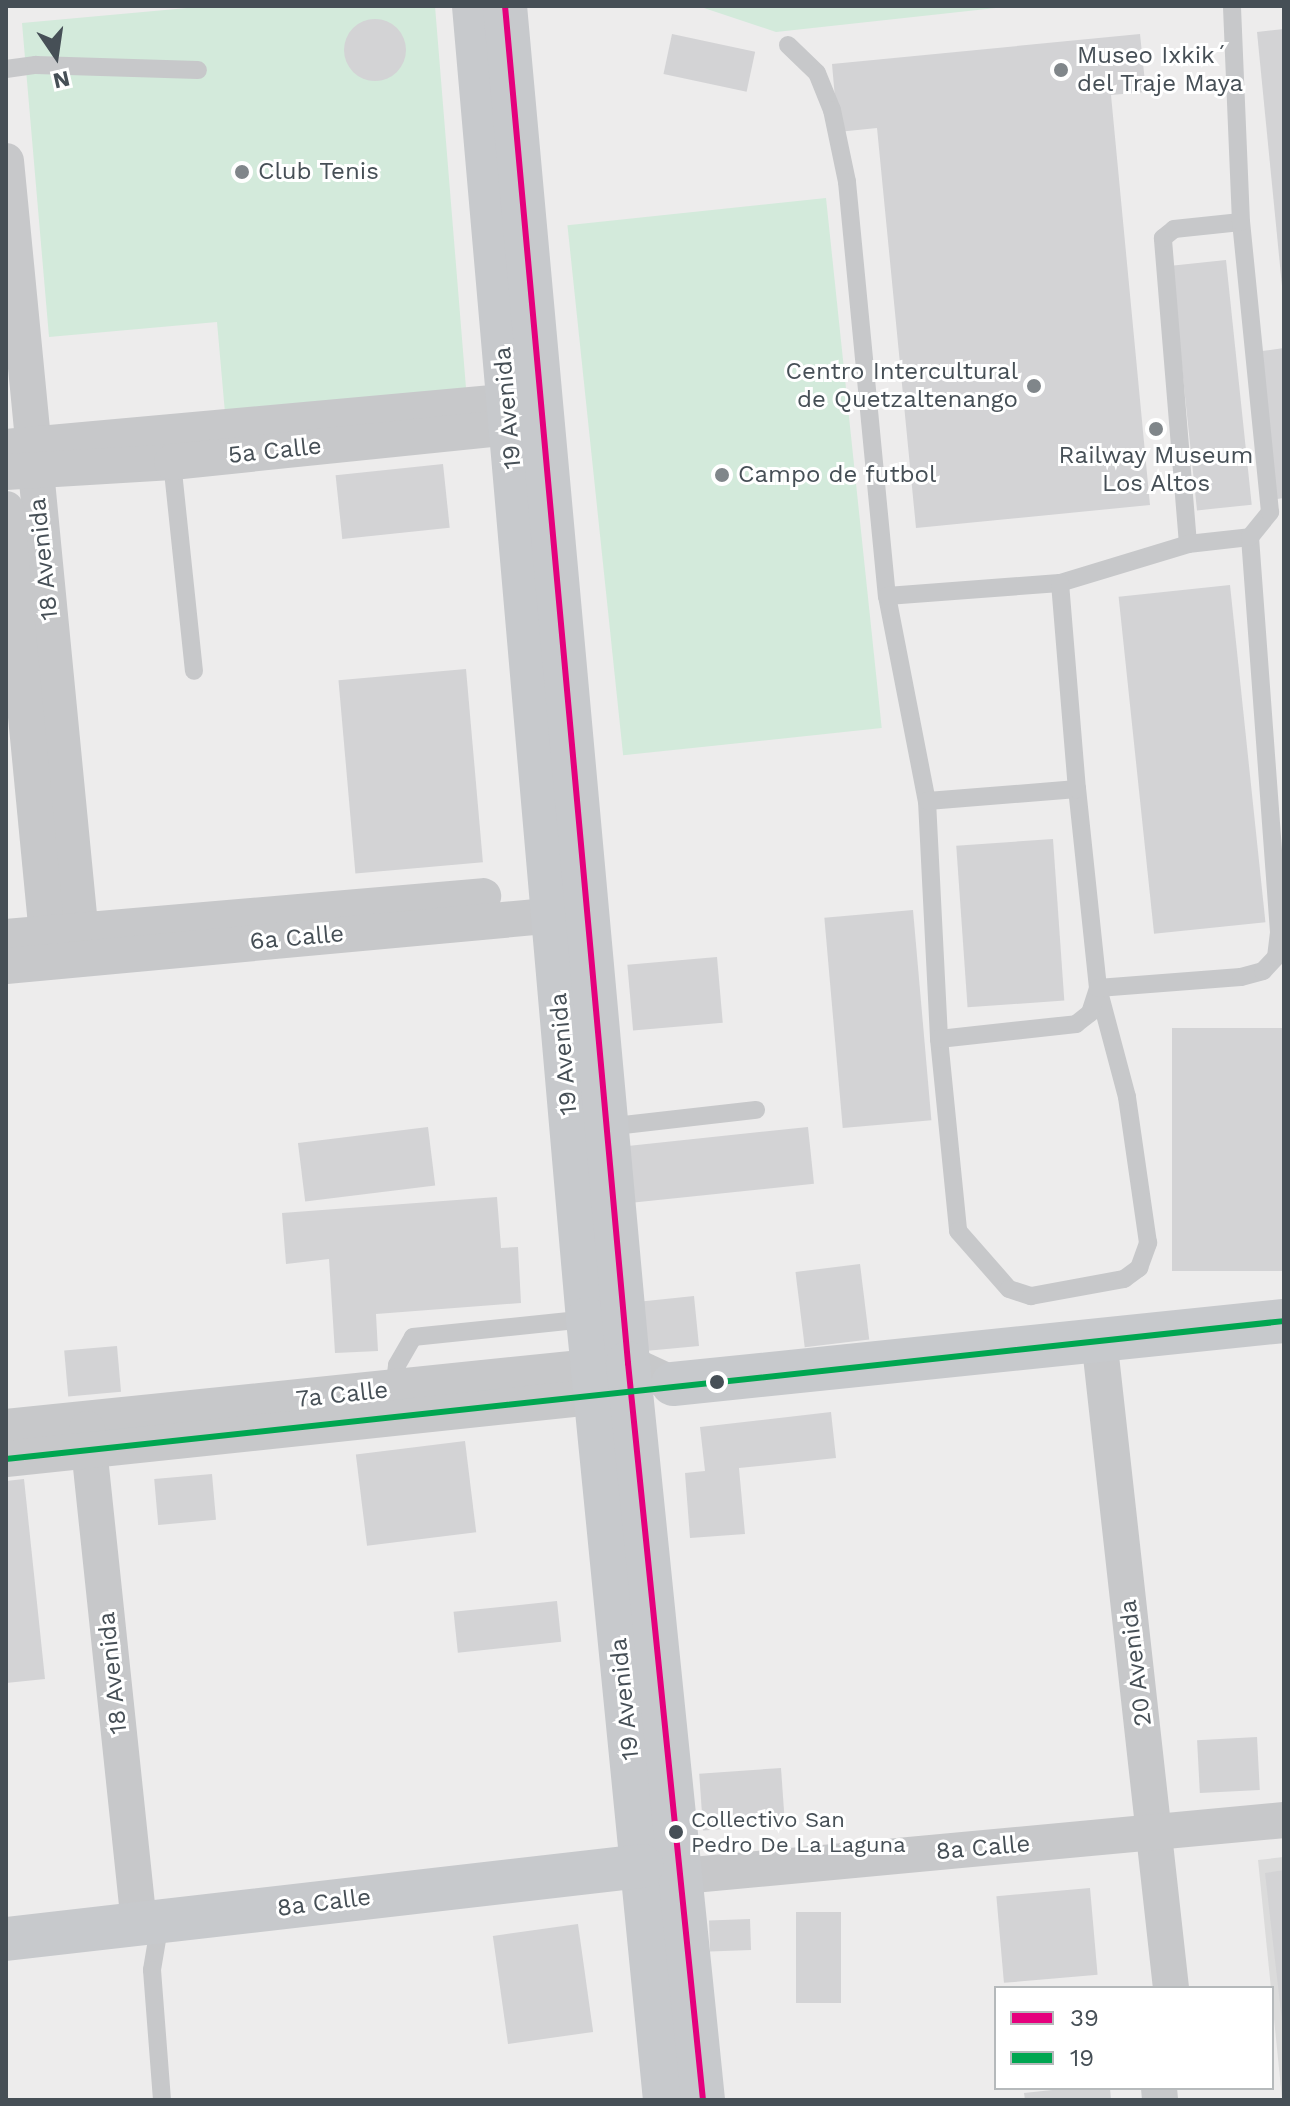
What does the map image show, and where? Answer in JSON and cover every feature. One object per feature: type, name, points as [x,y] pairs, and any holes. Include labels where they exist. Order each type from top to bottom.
[{"type":"main road","name":"19 Avenida","points":[[474,6],[526,413]]},
{"type":"main road","name":"19 Avenida","points":[[505,6],[526,413],[569,902],[588,1319],[612,1380]]},
{"type":"main road","name":"19 Avenida","points":[[569,902],[606,1127],[612,1380],[662,1871],[703,2100]]},
{"type":"main road","name":"7a Calle","points":[[673,1384],[1284,1321]]},
{"type":"main road","name":"19 Avenida","points":[[662,1871],[665,2100]]},
{"type":"main road","name":"8a Calle","points":[[6,1939],[662,1871]]},
{"type":"street","name":"18 Avenida","points":[[6,161],[20,459],[65,945]]},
{"type":"street","name":"5a Calle","points":[[20,459],[526,413]]},
{"type":"street","name":"5a Calle","points":[[20,459],[172,462],[526,413]]},
{"type":"street","name":"18 Avenida","points":[[6,509],[65,945]]},
{"type":"street","name":"6a Calle","points":[[6,937],[65,945],[569,902]]},
{"type":"street","name":"6a Calle","points":[[6,966],[65,945]]},
{"type":"street","name":"20 Avenida","points":[[1090,1340],[1145,1834],[1171,1986]]},
{"type":"street","name":"7a Calle","points":[[6,1427],[99,1435],[612,1380]]},
{"type":"street","name":"7a Calle","points":[[6,1459],[99,1435],[394,1390],[612,1380],[673,1384]]},
{"type":"street","name":"18 Avenida","points":[[99,1435],[150,1923]]},
{"type":"street","name":"8a Calle","points":[[662,1871],[1145,1834],[1284,1820]]},
{"type":"street","name":"20 Avenida","points":[[1145,1834],[1149,1986]]},
{"type":"lane","points":[[1098,988],[1241,977],[1263,971],[1276,957],[1279,932],[1250,537],[1270,512],[1241,222],[1232,6]]},
{"type":"lane","points":[[788,45],[817,73],[832,110],[847,182],[887,596],[927,801],[939,1039],[958,1231],[1009,1289],[1031,1296],[1124,1279],[1139,1268],[1148,1243],[1127,1097],[1098,988],[1060,583]]},
{"type":"lane","points":[[6,69],[36,65],[198,70]]},
{"type":"lane","points":[[1188,544],[1163,238],[1174,229],[1241,222]]},
{"type":"lane","points":[[172,462],[194,671]]},
{"type":"lane","points":[[887,596],[1060,583],[1188,544],[1250,537]]},
{"type":"lane","points":[[927,801],[1077,789]]},
{"type":"lane","points":[[939,1039],[1076,1024],[1090,1013],[1098,988]]},
{"type":"lane","points":[[606,1127],[756,1110]]},
{"type":"lane","points":[[394,1390],[397,1365],[413,1337],[588,1319]]},
{"type":"lane","points":[[150,1923],[162,2100]]},
{"type":"shaded area","points":[[1284,1857],[1284,2098],[1274,2019],[1274,1986],[1271,1986],[1258,1860]]},
{"type":"green space","name":"Club Tenis","points":[[209,6],[435,6],[466,388],[225,413],[217,322],[49,337],[22,23]]},
{"type":"green space","points":[[698,6],[1014,6],[776,32]]},
{"type":"green space","name":"Campo de futbol","points":[[826,198],[882,728],[623,755],[567,225]]},
{"type":"building","points":[[375,19],[387,21],[397,28],[404,38],[404,62],[397,72],[387,79],[375,81],[363,79],[353,72],[346,62],[344,50],[346,38],[353,28],[363,21]]},
{"type":"building","points":[[1284,29],[1284,286],[1282,286],[1257,32]]},
{"type":"building","points":[[672,34],[755,52],[747,92],[663,74]]},
{"type":"building","name":"Centro Intercultural de Quetzaltenango","points":[[1140,34],[1146,92],[1111,95],[1150,505],[916,528],[877,128],[838,132],[832,64]]},
{"type":"building","points":[[1226,260],[1252,505],[1197,510],[1171,266]]},
{"type":"building","points":[[1284,348],[1284,498],[1277,499],[1262,351]]},
{"type":"building","points":[[443,464],[450,528],[342,539],[336,475]]},
{"type":"building","points":[[1230,585],[1265,922],[1154,934],[1119,597]]},
{"type":"building","points":[[466,669],[483,862],[355,873],[338,680]]},
{"type":"building","points":[[1053,839],[1064,1001],[968,1007],[956,846]]},
{"type":"building","points":[[913,910],[931,1120],[843,1128],[824,918]]},
{"type":"building","points":[[717,957],[723,1023],[633,1031],[627,965]]},
{"type":"building","points":[[1172,1028],[1284,1028],[1284,1271],[1172,1271]]},
{"type":"building","points":[[428,1127],[435,1186],[305,1202],[298,1143]]},
{"type":"building","points":[[808,1127],[814,1184],[622,1204],[616,1147]]},
{"type":"building","points":[[497,1197],[501,1248],[518,1247],[521,1303],[376,1314],[378,1351],[335,1353],[329,1259],[286,1264],[282,1213]]},
{"type":"building","points":[[860,1264],[869,1339],[805,1347],[795,1272]]},
{"type":"building","points":[[694,1296],[699,1346],[645,1351],[627,1303]]},
{"type":"building","points":[[117,1346],[121,1392],[68,1396],[64,1351]]},
{"type":"building","points":[[831,1412],[836,1458],[739,1468],[745,1534],[690,1538],[685,1473],[705,1471],[700,1427]]},
{"type":"building","points":[[465,1441],[476,1532],[367,1546],[356,1454]]},
{"type":"building","points":[[212,1474],[216,1520],[158,1525],[154,1479]]},
{"type":"building","points":[[24,1479],[45,1679],[6,1683],[6,1481]]},
{"type":"building","points":[[557,1601],[561,1642],[458,1653],[454,1612]]},
{"type":"building","points":[[1257,1737],[1260,1790],[1200,1793],[1197,1740]]},
{"type":"building","points":[[781,1768],[785,1825],[703,1831],[699,1774]]},
{"type":"building","points":[[1284,1870],[1284,2021],[1282,2021],[1265,1873]]},
{"type":"building","points":[[1090,1888],[1098,1975],[1004,1983],[996,1896]]},
{"type":"building","points":[[796,1912],[841,1912],[841,2003],[796,2003]]},
{"type":"building","points":[[750,1919],[751,1950],[710,1951],[709,1920]]},
{"type":"building","points":[[578,1924],[593,2032],[508,2044],[493,1936]]},
{"type":"building","points":[[1110,2090],[1111,2100],[1025,2100],[1024,2093]]},
{"type":"transit line","name":"39","points":[[505,6],[628,1363],[703,2100]]},
{"type":"transit line","name":"19","points":[[6,1459],[1284,1321]]},
{"type":"place","name":"Museo Ixkik´ del Traje Maya","points":[[1061,70]]},
{"type":"place","name":"Club Tenis","points":[[242,172]]},
{"type":"place","name":"Centro Intercultural de Quetzaltenango","points":[[1034,386]]},
{"type":"place","name":"Railway Museum Los Altos","points":[[1156,429]]},
{"type":"place","name":"Campo de futbol","points":[[722,475]]},
{"type":"place","name":"Collectivo San Pedro De La Laguna","points":[[676,1832]]}]
